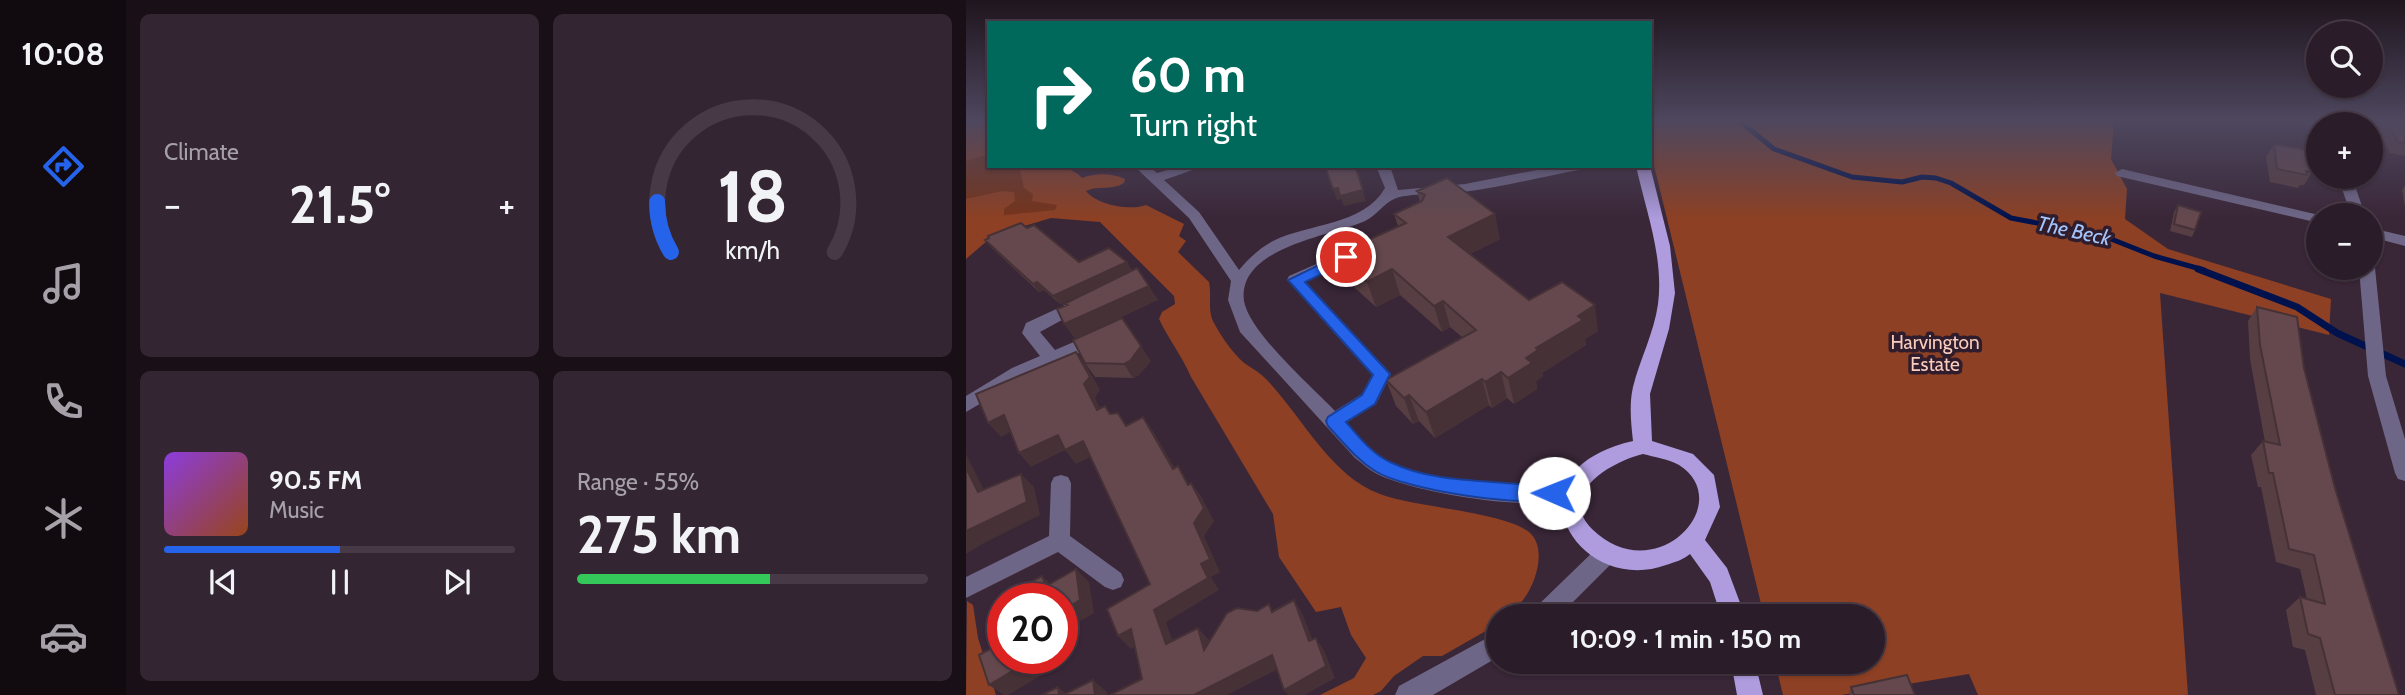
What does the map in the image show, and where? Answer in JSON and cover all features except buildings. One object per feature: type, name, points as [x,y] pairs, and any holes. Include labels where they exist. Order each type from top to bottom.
[{"type":"main road","points":[[1643,168],[1663,260],[1667,293],[1661,326],[1642,389],[1640,420],[1643,446]]},
{"type":"main road","points":[[1643,446],[1677,454],[1692,463],[1704,478],[1711,493],[1711,508],[1705,525],[1692,541],[1676,554],[1643,562],[1623,561],[1606,554],[1579,530],[1572,510],[1573,492],[1592,465],[1624,449],[1643,446]]},
{"type":"main road","points":[[1692,541],[1715,567],[1730,604]]},
{"type":"main road","points":[[1746,674],[1750,695]]},
{"type":"street","points":[[1143,168],[1194,215],[1239,281]]},
{"type":"street","points":[[1154,178],[1189,168]]},
{"type":"street","points":[[1384,168],[1392,188],[1390,195]]},
{"type":"street","points":[[1569,168],[1477,186],[1390,195],[1360,218],[1297,236],[1276,245],[1255,261],[1239,281],[1237,300],[1246,328],[1362,452],[1383,467],[1436,484],[1535,494],[1573,492]]},
{"type":"street","points":[[2122,173],[2306,216]]},
{"type":"street","points":[[2383,235],[2405,241]]},
{"type":"street","points":[[1334,421],[1369,400],[1382,374],[1295,280],[1371,245]]},
{"type":"street","points":[[2368,280],[2377,376],[2405,473]]},
{"type":"street","points":[[1052,358],[1031,333],[1032,327],[1091,297]]},
{"type":"street","points":[[966,405],[1018,373],[1112,331]]},
{"type":"street","points":[[1059,541],[1061,483]]},
{"type":"street","points":[[1059,541],[1113,580]]},
{"type":"street","points":[[966,588],[1059,541]]},
{"type":"street","points":[[1555,604],[1606,554]]},
{"type":"street","points":[[1408,695],[1486,651]]},
{"type":"shaded area","points":[[966,154],[987,154],[987,168],[1035,168],[1074,204],[1056,215],[995,220],[966,207]]},
{"type":"green space","points":[[966,154],[987,154],[987,155],[966,161]]},
{"type":"green space","name":"Harvington Estate","points":[[1652,154],[2111,154],[2111,159],[2127,189],[2125,219],[2168,249],[2331,299],[2329,335],[2160,293],[2188,695],[1978,695],[1969,674],[1841,695],[1783,695],[1778,674],[1885,674],[1885,604],[1761,604]]},
{"type":"green space","points":[[1019,168],[1064,168],[1082,178],[1104,174],[1120,177],[1125,179],[1124,183],[1086,191],[1098,200],[1114,205],[1146,205],[1184,224],[1179,236],[1186,241],[1178,252],[1209,282],[1211,313],[1220,333],[1243,362],[1268,381],[1318,444],[1346,474],[1380,494],[1499,519],[1529,532],[1536,541],[1538,567],[1527,595],[1520,604],[1486,604],[1486,631],[1442,656],[1423,656],[1373,695],[1320,695],[1354,678],[1366,658],[1351,635],[1341,607],[1316,612],[1279,557],[1273,514],[1159,319],[1162,312],[1175,304],[1174,296],[1100,222],[1051,218],[994,235],[966,259],[966,199],[1002,191],[1014,192],[1015,201],[1004,209],[1004,215],[1055,210],[1057,205],[1032,201],[1033,194],[1024,188]]},
{"type":"green space","points":[[967,601],[973,605],[987,674],[989,674],[996,695],[966,695]]},
{"type":"waterway","name":"The Beck","points":[[1789,154],[1852,177],[1902,182],[1922,177],[1936,178],[1951,183],[2011,218],[2101,235],[2154,256],[2204,270]]},
{"type":"waterway","name":"The Beck","points":[[2198,269],[2297,307],[2337,333],[2405,364]]},
{"type":"route","points":[[1346,257],[1295,280],[1382,374],[1369,400],[1334,421],[1362,452],[1383,467],[1436,484],[1535,494],[1554,493]]}]
